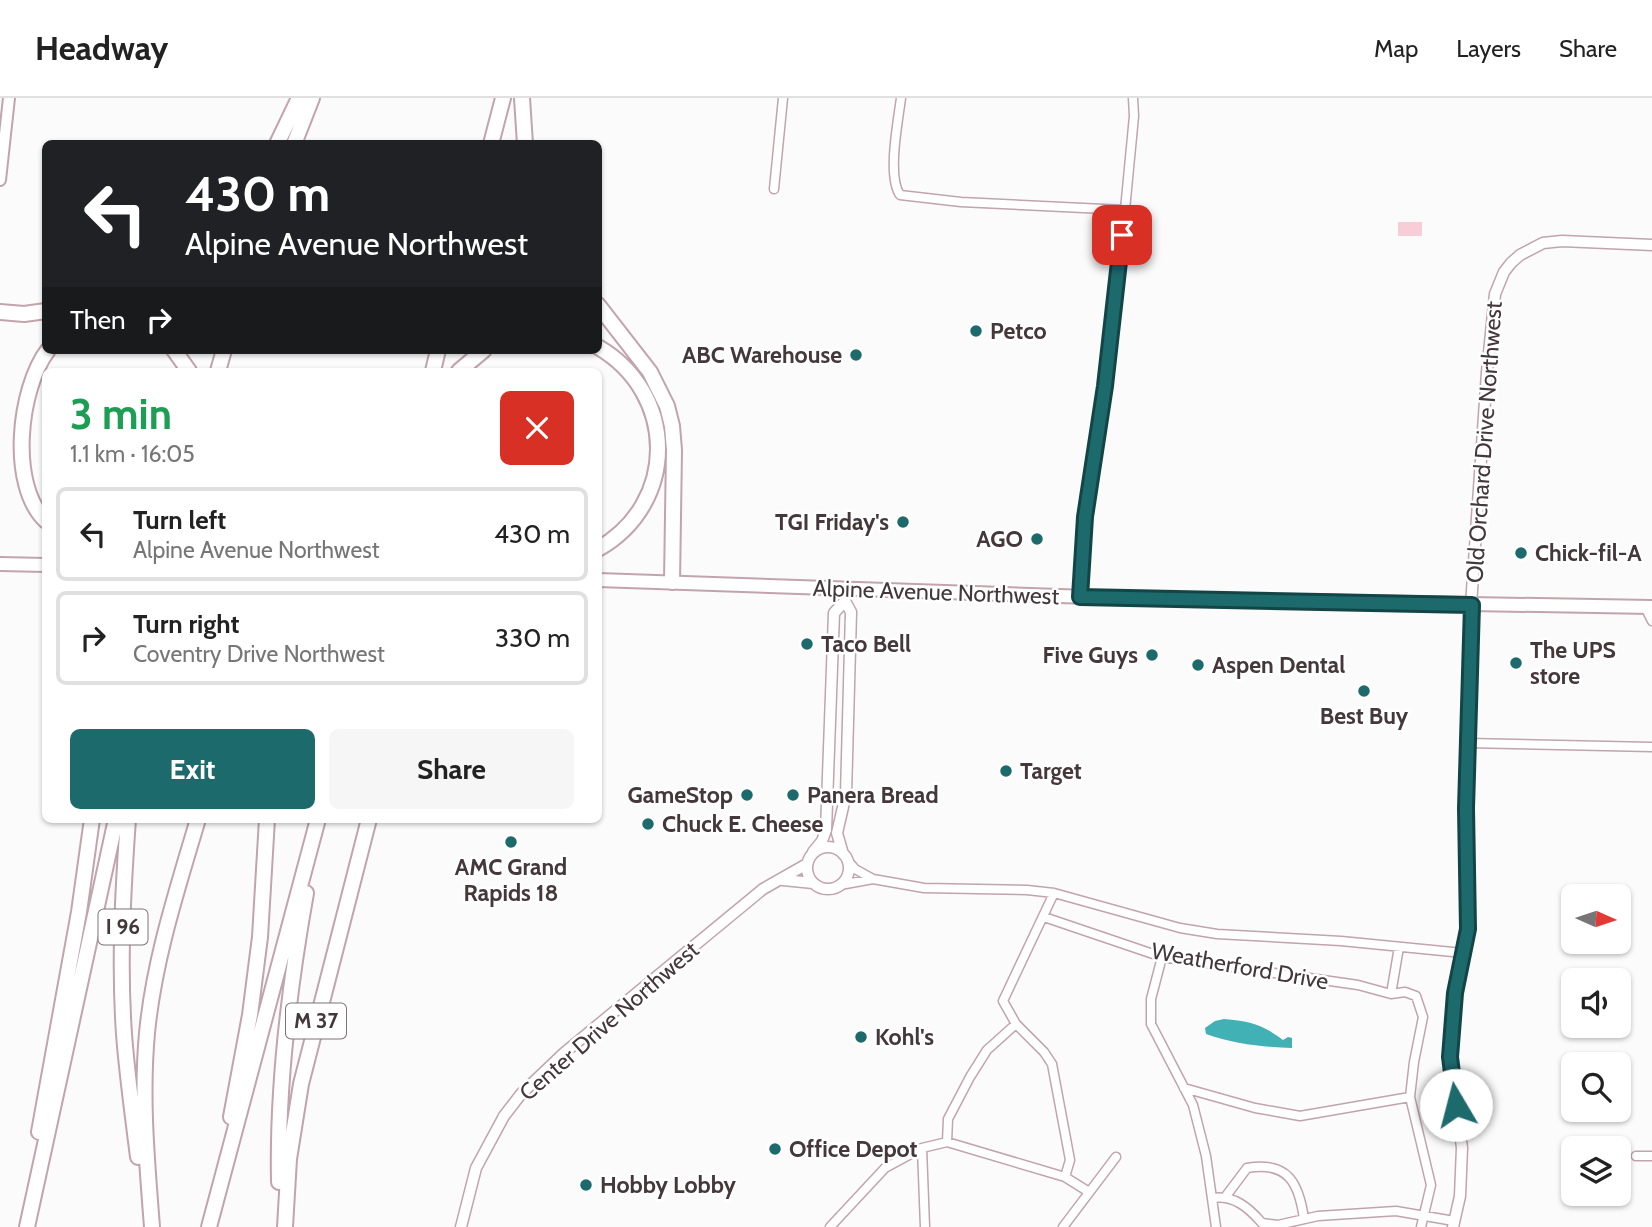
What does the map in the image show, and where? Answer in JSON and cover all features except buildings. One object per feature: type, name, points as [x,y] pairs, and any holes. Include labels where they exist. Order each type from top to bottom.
[{"type":"highway","points":[[279,140],[299,98]]},
{"type":"highway","points":[[296,140],[312,98]]},
{"type":"highway","points":[[492,140],[503,98]]},
{"type":"highway","points":[[522,98],[525,140]]},
{"type":"highway","points":[[602,309],[650,372],[667,406],[674,450],[672,582]]},
{"type":"highway","points":[[0,312],[24,314],[42,312]]},
{"type":"highway","points":[[602,349],[630,372],[644,390],[655,422],[659,457],[654,479],[637,516],[613,541],[602,547]]},
{"type":"highway","points":[[42,515],[30,498],[24,481],[23,460],[29,388],[37,364],[45,354]]},
{"type":"highway","points":[[463,368],[479,354]]},
{"type":"highway","points":[[0,564],[42,565]]},
{"type":"highway","name":"Alpine Avenue Northwest","points":[[602,580],[776,586],[846,595],[1648,607]]},
{"type":"highway","points":[[26,1227],[29,1187],[79,912],[91,823]]},
{"type":"highway","points":[[26,1227],[115,823]]},
{"type":"highway","name":"I 96","points":[[128,823],[123,901],[123,1022],[139,1162],[151,1227]]},
{"type":"highway","points":[[151,1227],[144,1117],[147,1032],[162,948],[197,823]]},
{"type":"highway","points":[[224,1170],[226,1143],[256,972],[267,823]]},
{"type":"highway","points":[[209,1227],[317,823]]},
{"type":"highway","points":[[283,1227],[279,1131],[282,1072],[293,974],[317,823]]},
{"type":"highway","name":"M 37","points":[[283,1227],[300,1084],[368,823]]},
{"type":"main road","points":[[0,180],[9,98]]},
{"type":"street","points":[[775,189],[783,98]]},
{"type":"street","points":[[901,98],[894,169],[895,188],[900,195],[961,202],[1125,210]]},
{"type":"street","points":[[1080,597],[1085,517],[1105,386],[1125,210],[1134,116],[1133,98]]},
{"type":"street","name":"Old Orchard Drive Northwest","points":[[1453,1224],[1460,1196],[1462,1149],[1450,1057],[1455,993],[1468,929],[1466,808],[1472,605],[1493,306],[1504,272],[1520,255],[1543,243],[1562,241],[1652,245]]},
{"type":"street","points":[[813,883],[809,878],[807,864],[826,830],[834,613],[846,595]]},
{"type":"street","points":[[840,885],[848,874],[837,833],[846,794],[851,612],[846,595]]},
{"type":"street","points":[[1648,607],[1652,621]]},
{"type":"street","points":[[1467,743],[1652,747]]},
{"type":"street","points":[[813,852],[832,847],[855,869],[873,879]]},
{"type":"street","name":"Center Drive Northwest","points":[[461,1227],[476,1168],[504,1116],[521,1094],[585,1035],[764,890],[807,864]]},
{"type":"street","points":[[779,881],[813,883],[826,889],[873,879],[924,887],[1027,890],[1054,893],[1180,928],[1204,932],[1464,953]]},
{"type":"street","points":[[1054,893],[1003,1001],[1016,1024],[1052,1064],[1070,1160],[1065,1177]]},
{"type":"street","name":"Weatherford Drive","points":[[1044,917],[1162,957],[1358,985],[1391,994],[1405,992],[1416,996],[1423,1017],[1410,1097]]},
{"type":"street","points":[[1391,994],[1399,947]]},
{"type":"street","points":[[1162,957],[1151,999],[1151,1024],[1193,1105],[1202,1135],[1216,1227]]},
{"type":"street","points":[[947,1142],[948,1119],[970,1077],[987,1050],[1016,1024]]},
{"type":"street","points":[[1184,1088],[1255,1108],[1300,1116],[1410,1097],[1431,1185],[1420,1227]]},
{"type":"street","points":[[830,1227],[886,1168],[922,1148],[947,1142],[1065,1177],[1089,1192]]},
{"type":"street","points":[[922,1148],[925,1227]]},
{"type":"street","points":[[1636,1156],[1652,1156]]},
{"type":"street","points":[[1063,1227],[1115,1157]]},
{"type":"street","points":[[1226,1196],[1247,1168],[1276,1168],[1295,1183],[1304,1219]]},
{"type":"street","points":[[1212,1198],[1226,1196],[1252,1212],[1262,1223],[1278,1226],[1318,1216],[1396,1211],[1453,1224]]},
{"type":"shaded area","points":[[1398,222],[1422,222],[1422,236],[1398,236]]},
{"type":"water","points":[[1224,1019],[1255,1024],[1283,1040],[1292,1038],[1292,1048],[1249,1044],[1206,1034],[1205,1028]]},
{"type":"place","name":"Petco","points":[[976,331]]},
{"type":"place","name":"ABC Warehouse","points":[[856,355]]},
{"type":"place","name":"TGI Friday's","points":[[903,522]]},
{"type":"place","name":"AGO","points":[[1037,539]]},
{"type":"place","name":"Chick-fil-A","points":[[1521,553]]},
{"type":"place","name":"Taco Bell","points":[[807,644]]},
{"type":"place","name":"Five Guys","points":[[1152,655]]},
{"type":"place","name":"The UPS store","points":[[1516,663]]},
{"type":"place","name":"Aspen Dental","points":[[1198,665]]},
{"type":"place","name":"Best Buy","points":[[1364,691]]},
{"type":"place","name":"Target","points":[[1006,771]]},
{"type":"place","name":"GameStop","points":[[747,795]]},
{"type":"place","name":"Panera Bread","points":[[793,795]]},
{"type":"place","name":"Chuck E. Cheese","points":[[648,824]]},
{"type":"place","name":"AMC Grand Rapids 18","points":[[511,842]]},
{"type":"place","name":"Kohl's","points":[[861,1037]]},
{"type":"place","name":"Office Depot","points":[[775,1149]]},
{"type":"place","name":"Hobby Lobby","points":[[586,1185]]},
{"type":"route","points":[[1122,235],[1105,386],[1085,517],[1080,597],[1472,605],[1466,808],[1468,929],[1455,993],[1450,1057],[1456,1105]]}]
